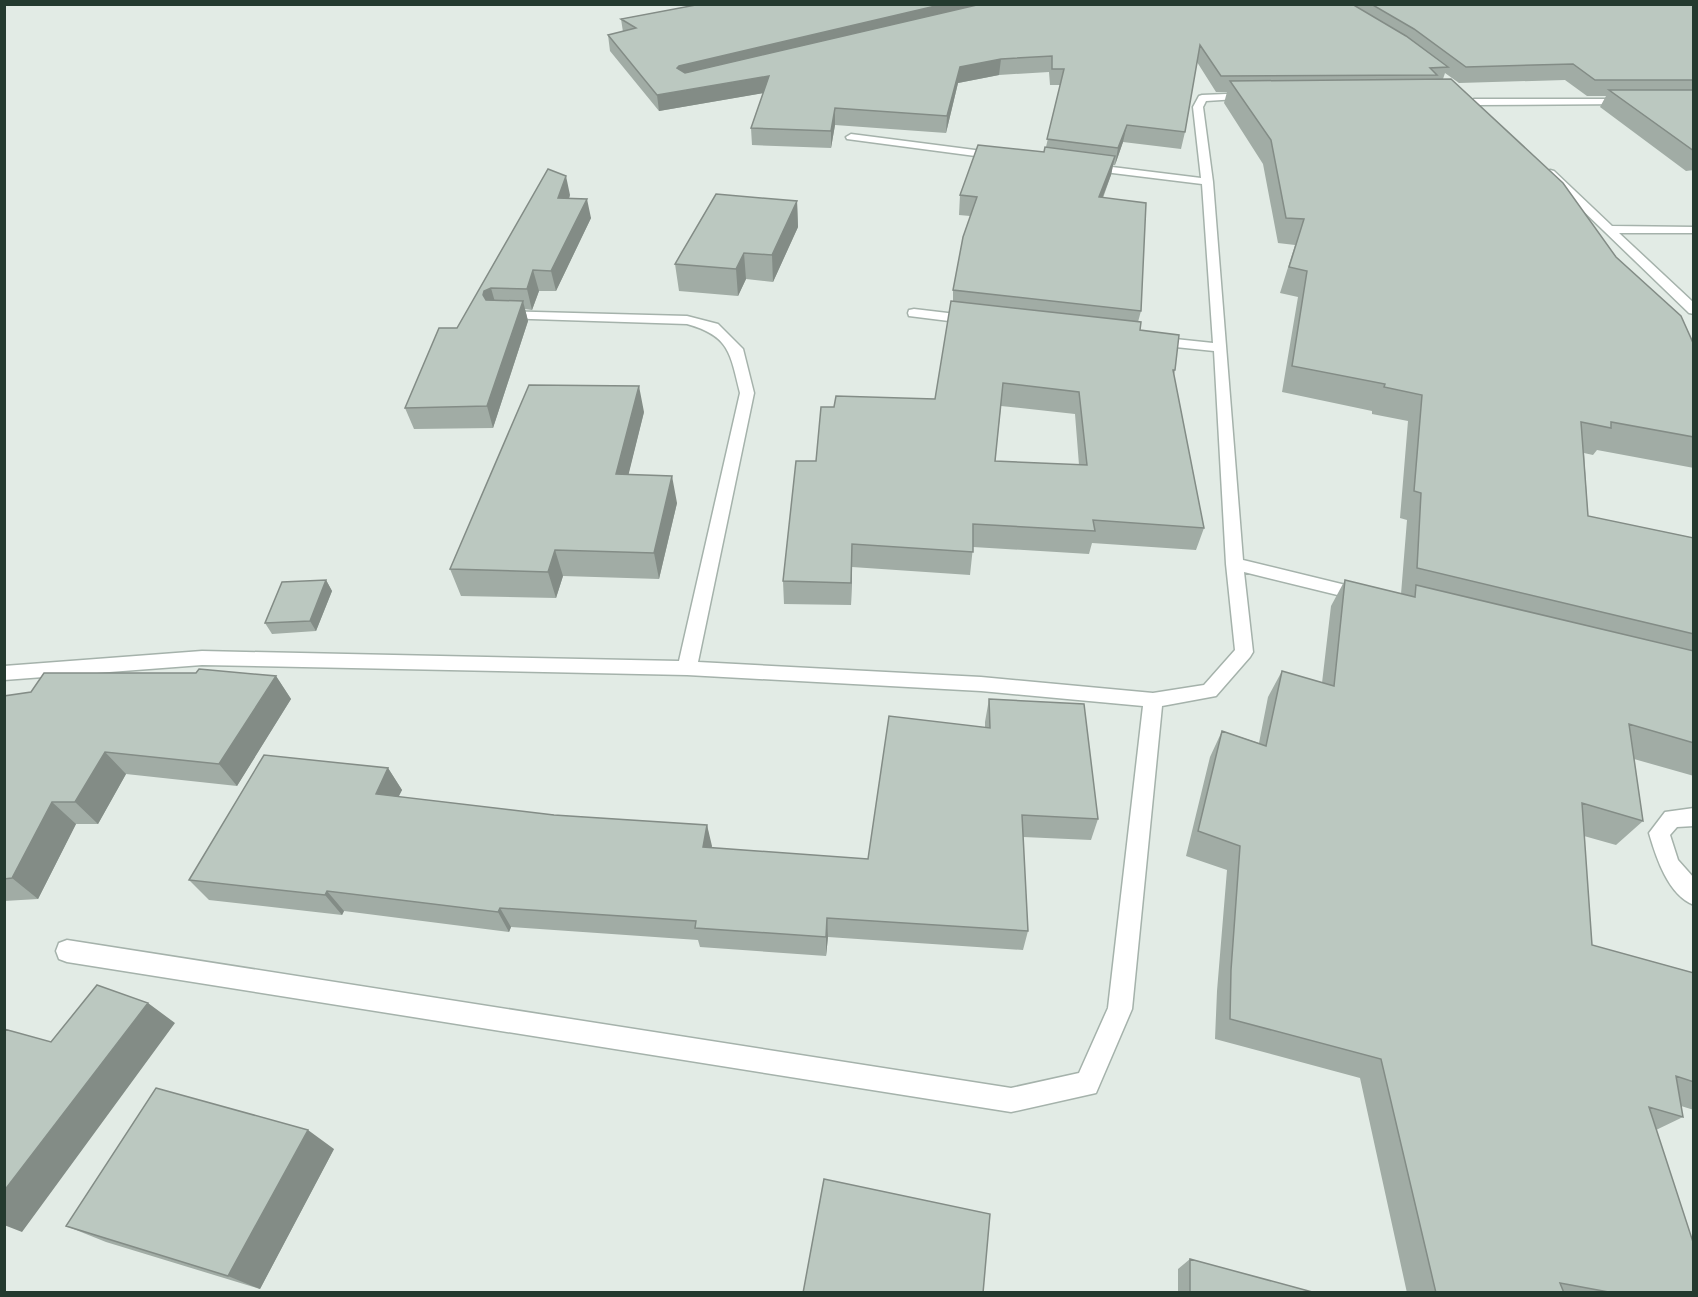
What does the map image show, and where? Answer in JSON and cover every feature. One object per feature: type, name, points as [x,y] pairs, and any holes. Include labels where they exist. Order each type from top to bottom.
[{"type":"street","points":[[4,673],[202,658],[687,669],[981,684],[1153,700],[1209,691],[1244,652],[1234,564],[1208,182],[1198,107],[1202,98],[1260,96]]},
{"type":"street","points":[[1482,110],[1469,99],[1636,102]]},
{"type":"street","points":[[851,137],[1012,157]]},
{"type":"street","points":[[1082,166],[1208,182]]},
{"type":"street","points":[[1542,166],[1694,310]]},
{"type":"street","points":[[1611,229],[1694,230]]},
{"type":"street","points":[[914,313],[989,321]]},
{"type":"street","points":[[497,315],[687,320],[713,327],[736,349],[747,393],[687,669]]},
{"type":"street","points":[[1137,339],[1219,348]]},
{"type":"street","points":[[1234,564],[1383,600]]},
{"type":"street","points":[[67,951],[1011,1100],[1087,1084],[1120,1009],[1153,700]]},
{"type":"street","points":[[1694,817],[1672,818],[1659,833],[1669,865],[1694,896]]},
{"type":"building","points":[[701,4],[944,4],[677,68],[685,73],[981,4],[1352,4],[1406,36],[1448,67],[1430,68],[1437,75],[1221,76],[1200,45],[1185,132],[1127,125],[1118,148],[1047,139],[1064,69],[1052,69],[1052,56],[1001,59],[960,67],[947,116],[835,108],[831,131],[751,128],[769,76],[657,95],[608,35],[636,28],[621,19]]},
{"type":"building","points":[[1371,4],[1694,4],[1694,80],[1595,80],[1573,64],[1466,67],[1414,29]]},
{"type":"building","points":[[1451,79],[1563,183],[1616,257],[1681,316],[1694,345],[1694,437],[1611,422],[1611,428],[1581,422],[1588,516],[1694,538],[1694,634],[1417,568],[1421,493],[1414,491],[1422,395],[1384,387],[1385,384],[1292,366],[1307,271],[1289,267],[1304,219],[1286,218],[1271,140],[1230,81]]},
{"type":"building","points":[[1609,90],[1694,90],[1694,151]]},
{"type":"building","points":[[978,145],[1044,152],[1045,147],[1115,156],[1099,197],[1146,203],[1141,311],[953,290],[963,237],[977,197],[960,195]]},
{"type":"building","points":[[548,169],[566,176],[558,198],[587,199],[551,271],[533,270],[527,289],[491,288],[484,291],[483,295],[486,300],[523,301],[487,406],[405,408],[439,328],[457,328]]},
{"type":"building","points":[[716,194],[797,201],[772,255],[744,253],[736,269],[675,264]]},
{"type":"building","points":[[951,301],[1141,322],[1140,330],[1179,335],[1175,370],[1173,370],[1204,528],[1093,520],[1095,531],[973,524],[973,552],[852,544],[851,583],[783,581],[796,461],[816,461],[821,407],[834,407],[836,396],[935,399]],"holes":[[[1003,383],[1079,392],[1087,465],[995,461]]]},
{"type":"building","points":[[529,385],[639,386],[616,474],[672,476],[654,553],[555,550],[548,572],[450,569]]},
{"type":"building","points":[[326,580],[310,621],[265,623],[282,582]]},
{"type":"building","points":[[1345,580],[1415,597],[1416,585],[1694,651],[1694,743],[1629,724],[1643,821],[1582,803],[1592,945],[1694,973],[1694,1082],[1676,1076],[1683,1117],[1649,1107],[1694,1245],[1694,1293],[1614,1293],[1560,1283],[1564,1293],[1436,1293],[1381,1059],[1230,1019],[1231,970],[1240,846],[1198,831],[1222,731],[1266,746],[1282,671],[1334,686]]},
{"type":"building","points":[[199,669],[276,676],[219,764],[105,752],[75,802],[52,802],[12,878],[4,879],[4,696],[31,692],[44,673],[196,673]]},
{"type":"building","points":[[989,699],[1084,704],[1098,819],[1022,815],[1028,931],[827,918],[826,937],[695,928],[696,921],[500,908],[498,912],[327,891],[325,895],[189,880],[264,755],[388,768],[376,794],[554,815],[707,825],[703,847],[868,859],[889,716],[990,728]]},
{"type":"building","points":[[97,985],[148,1003],[4,1191],[4,1029],[51,1042]]},
{"type":"building","points":[[156,1088],[308,1130],[228,1276],[66,1226]]},
{"type":"building","points":[[824,1179],[990,1214],[983,1293],[803,1293]]},
{"type":"building","points":[[1190,1259],[1316,1293],[1190,1293]]}]
